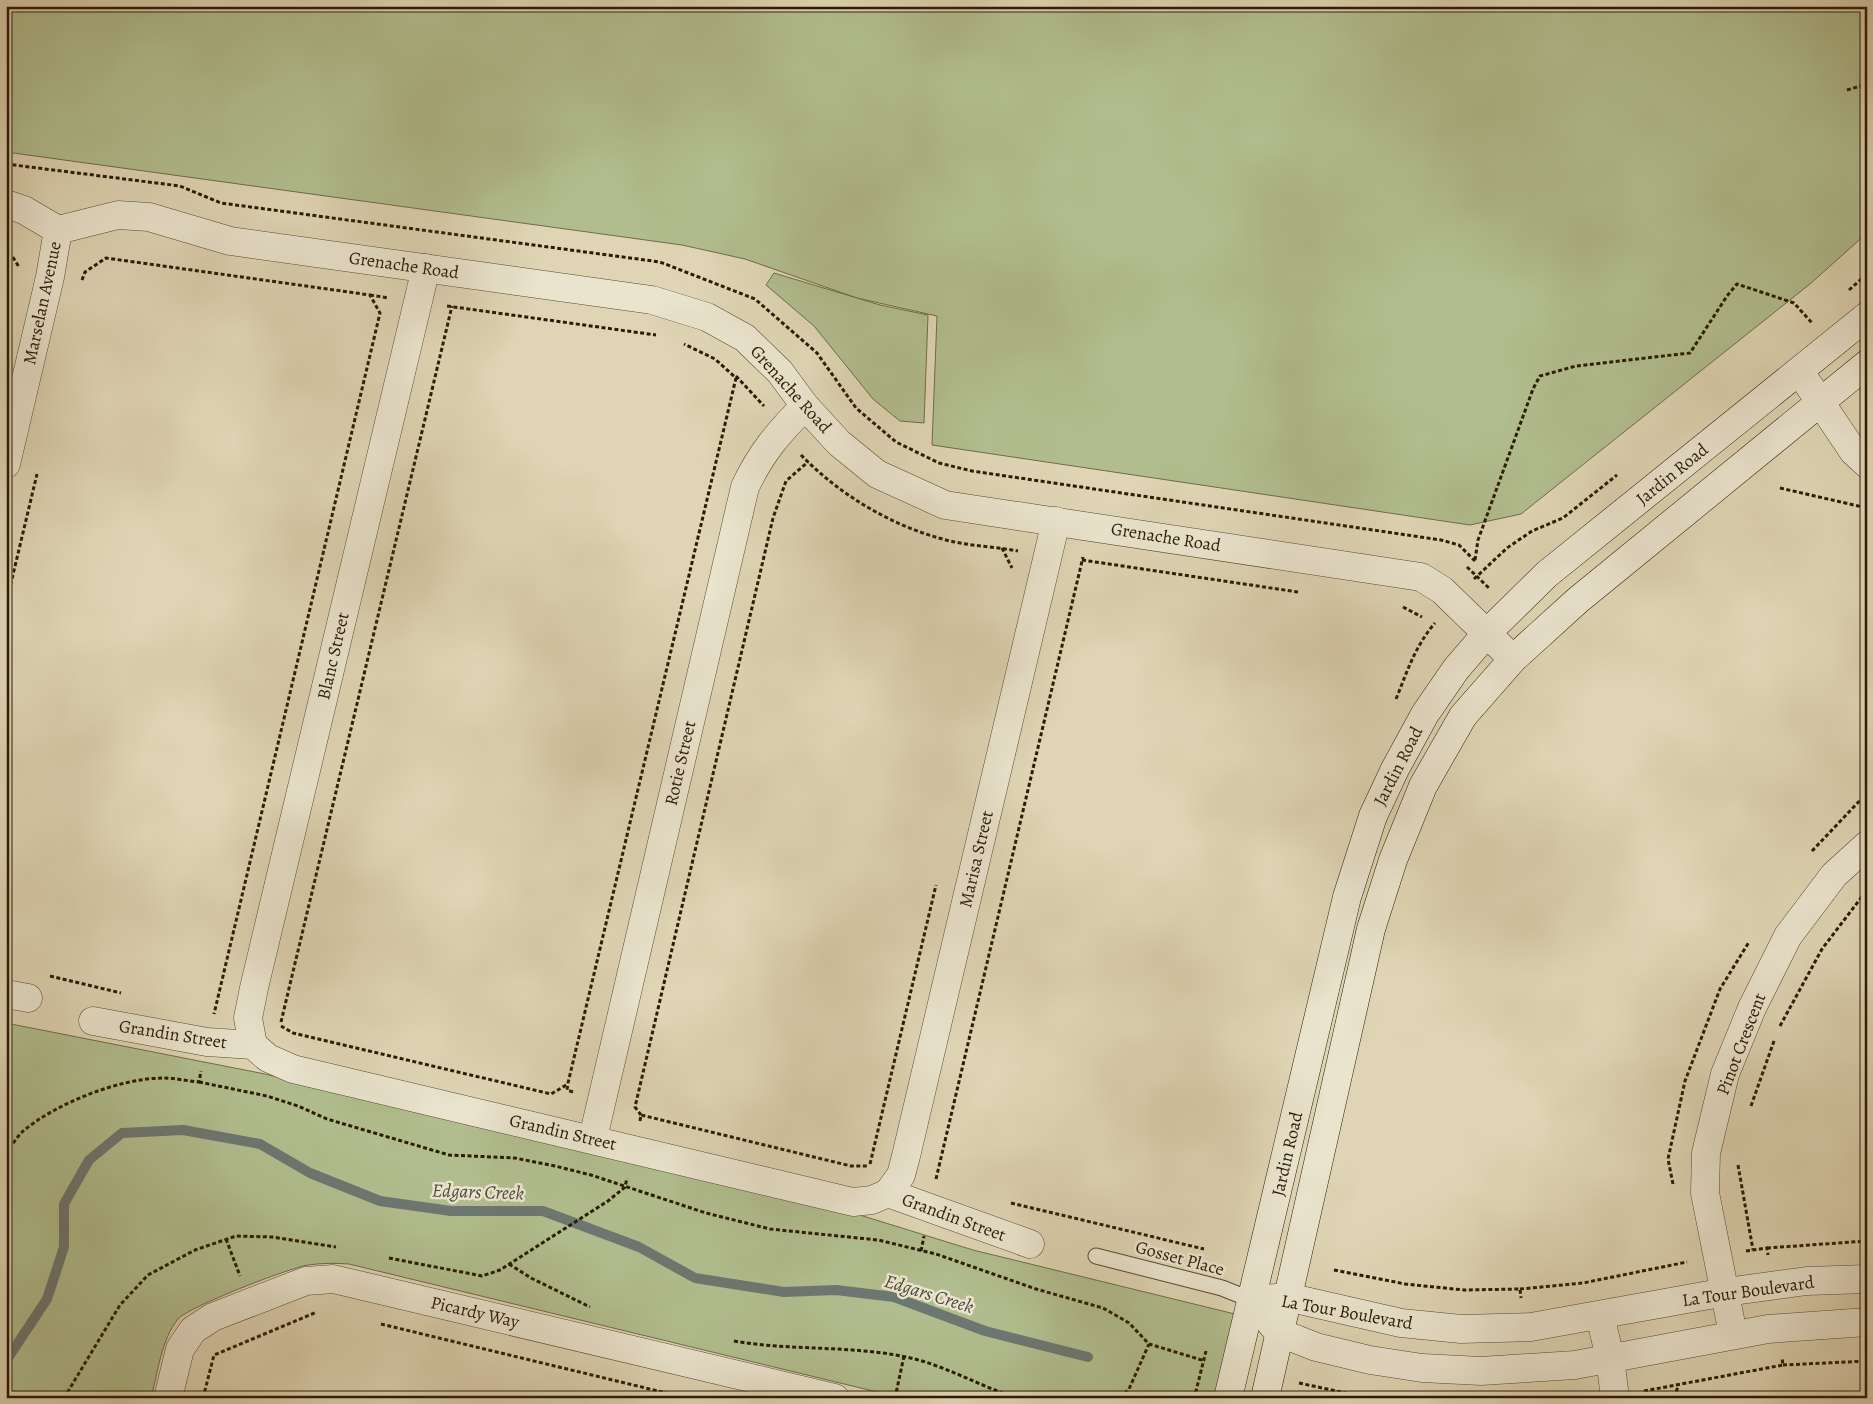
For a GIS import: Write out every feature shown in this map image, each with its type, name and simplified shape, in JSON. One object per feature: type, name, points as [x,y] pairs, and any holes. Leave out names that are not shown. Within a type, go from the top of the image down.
[{"type":"street","points":[[6,204],[24,210],[58,230]]},
{"type":"street","name":"Grenache Road","points":[[58,230],[118,215],[149,217],[230,241],[652,300],[707,317],[745,338],[780,372],[805,406],[839,443],[877,474],[945,505],[1421,577],[1442,590],[1513,659]]},
{"type":"street","name":"Marselan Avenue","points":[[6,464],[50,277],[58,230]]},
{"type":"street","name":"Blanc Street","points":[[253,1045],[248,1018],[254,988],[426,268]]},
{"type":"street","name":"Jardin Road","points":[[1228,1398],[1347,897],[1373,816],[1395,768],[1425,714],[1456,669],[1487,633],[1548,574],[1867,316]]},
{"type":"street","name":"Jardin Road","points":[[1265,1398],[1278,1332],[1371,929],[1393,860],[1422,786],[1463,716],[1513,659],[1578,600],[1867,364]]},
{"type":"street","points":[[1800,372],[1853,451],[1867,464]]},
{"type":"street","name":"Rotie Street","points":[[593,1138],[745,487],[759,458],[805,406]]},
{"type":"street","name":"Marisa Street","points":[[888,1193],[901,1175],[906,1156],[1056,521]]},
{"type":"street","name":"Pinot Crescent","points":[[1733,1334],[1705,1193],[1706,1153],[1725,1074],[1752,1008],[1788,936],[1834,875],[1867,845]]},
{"type":"street","name":"Grandin Street","points":[[93,1021],[207,1042],[253,1045],[268,1058],[293,1068],[593,1138],[853,1202],[872,1200],[888,1193],[1030,1244]]},
{"type":"street","name":"Picardy Way","points":[[168,1398],[180,1349],[193,1330],[213,1317],[306,1281],[333,1279],[835,1398]]},
{"type":"street","name":"La Tour Boulevard","points":[[1252,1300],[1287,1297],[1401,1323],[1461,1329],[1531,1327],[1726,1292],[1807,1281],[1867,1279]]},
{"type":"street","name":"La Tour Boulevard","points":[[1252,1300],[1278,1332],[1316,1347],[1370,1360],[1422,1368],[1481,1371],[1524,1370],[1575,1365],[1733,1334],[1768,1329],[1867,1322]]},
{"type":"street","points":[[1600,1316],[1610,1358],[1615,1398]]},
{"type":"lane","name":"Gosset Place","points":[[1096,1256],[1213,1286],[1252,1300]]},
{"type":"path","points":[[1847,90],[1867,84]]},
{"type":"path","points":[[6,246],[19,264],[18,270],[82,283],[85,272],[106,258],[666,338]]},
{"type":"path","points":[[199,1082],[380,314],[370,295],[376,261]]},
{"type":"path","points":[[1475,561],[1478,540],[1533,389],[1540,376],[1576,366],[1690,353],[1727,296],[1737,284],[1794,302],[1812,323]]},
{"type":"path","points":[[281,1026],[452,306]]},
{"type":"path","points":[[675,341],[715,359],[736,378]]},
{"type":"path","points":[[808,462],[786,481],[773,518],[635,1107],[641,1115],[851,1166],[869,1166]]},
{"type":"path","points":[[1780,488],[1867,508]]},
{"type":"path","points":[[935,1184],[1091,526]]},
{"type":"path","points":[[1778,1029],[1822,949],[1867,890]]},
{"type":"path","points":[[1860,899],[1867,901]]},
{"type":"path","points":[[1748,1112],[1775,1038]]},
{"type":"path","points":[[6,1154],[21,1133],[50,1113],[93,1093],[125,1083],[164,1078],[199,1082],[266,1096],[298,1106],[327,1119],[449,1155],[515,1158],[591,1175],[706,1213],[770,1229],[878,1240],[936,1254],[1036,1289],[1103,1308],[1129,1323],[1149,1344],[1203,1360],[1192,1398]]},
{"type":"path","points":[[634,1148],[641,1115]]},
{"type":"path","points":[[1737,1159],[1753,1250]]},
{"type":"path","points":[[533,1248],[608,1201],[625,1187]]},
{"type":"path","points":[[1767,1248],[1867,1241]]},
{"type":"path","points":[[1520,1289],[1584,1283],[1687,1262]]},
{"type":"path","points":[[510,1264],[530,1278],[594,1308]]},
{"type":"path","points":[[203,1398],[214,1356],[322,1310]]},
{"type":"path","points":[[379,1324],[686,1398]]},
{"type":"path","points":[[729,1340],[755,1344],[863,1350],[904,1356],[938,1364],[1017,1398]]},
{"type":"path","points":[[1120,1398],[1129,1389],[1149,1344]]},
{"type":"path","points":[[896,1398],[904,1356]]},
{"type":"path","points":[[1783,1365],[1867,1361]]},
{"type":"path","points":[[1675,1398],[1678,1384]]},
{"type":"green space","points":[[6,6],[1867,6],[1867,233],[1810,284],[1521,514],[1470,525],[932,445],[937,316],[857,298],[745,259],[682,245],[6,152]]},
{"type":"green space","points":[[774,273],[880,305],[928,315],[924,423],[900,421],[873,399],[814,326],[766,285]]},
{"type":"green space","points":[[6,1023],[265,1074],[863,1216],[973,1250],[1239,1315],[1219,1398],[902,1398],[349,1264],[334,1263],[308,1265],[281,1273],[219,1297],[186,1313],[172,1327],[164,1346],[151,1398],[6,1398]]},
{"type":"waterway","name":"Edgars Creek","points":[[6,1361],[47,1299],[64,1247],[64,1204],[89,1160],[122,1133],[183,1130],[260,1144],[310,1173],[380,1201],[451,1211],[543,1211],[639,1247],[695,1278],[784,1292],[836,1290],[894,1297],[985,1331],[1088,1357]]}]
